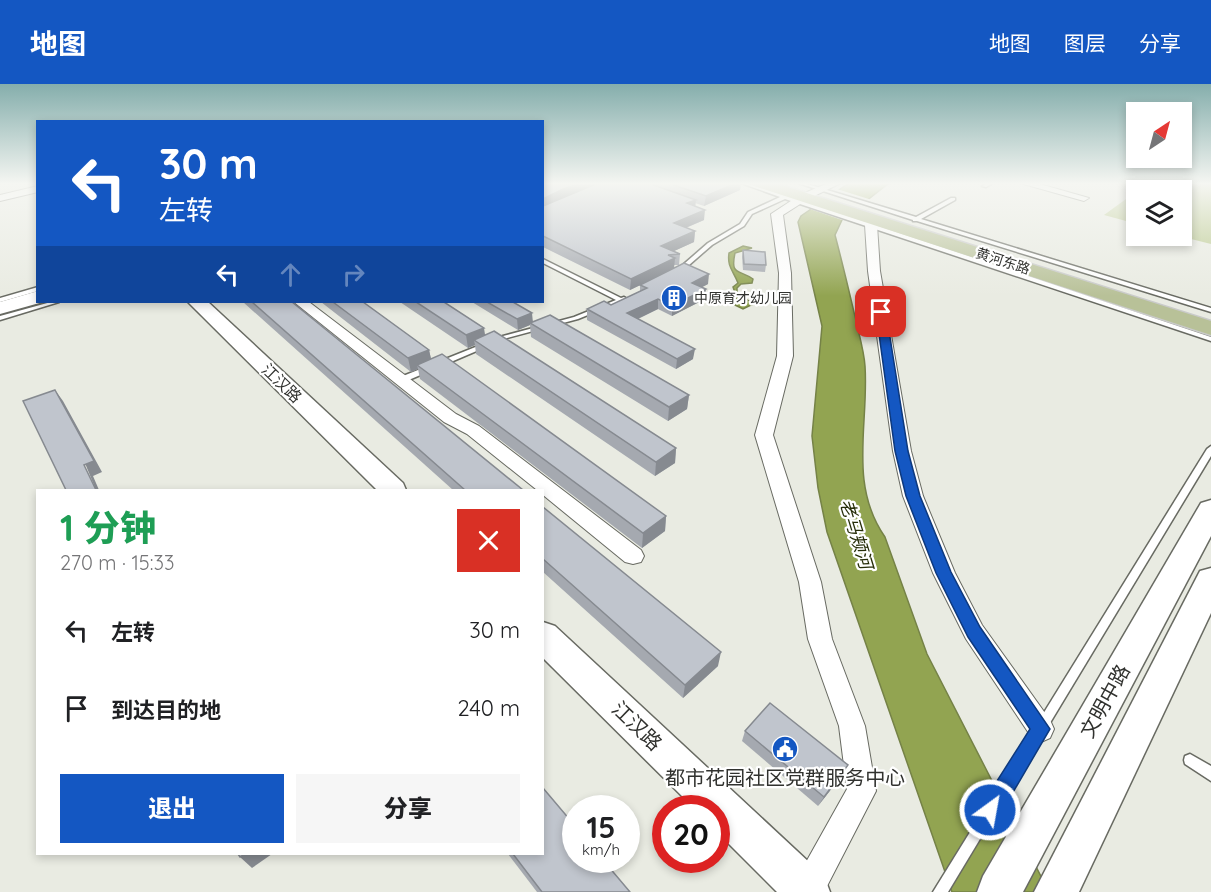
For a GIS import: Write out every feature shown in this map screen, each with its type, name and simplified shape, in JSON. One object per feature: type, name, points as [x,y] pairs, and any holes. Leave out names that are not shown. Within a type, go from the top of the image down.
[{"type":"main road","name":"黄河东路","points":[[881,221],[1211,328]]},
{"type":"main road","name":"黄河东路","points":[[911,221],[1211,318]]},
{"type":"street","points":[[778,221],[785,273],[785,356],[764,435],[810,582],[820,639],[852,726],[862,791],[808,891]]},
{"type":"street","points":[[870,221],[874,271],[902,451],[913,496],[944,573],[974,632],[1041,729]]},
{"type":"street","points":[[0,308],[36,298]]},
{"type":"street","name":"江汉路","points":[[198,303],[392,489]]},
{"type":"street","points":[[302,303],[450,418],[473,430],[633,556]]},
{"type":"street","name":"文明中路","points":[[999,892],[1211,510]]},
{"type":"street","points":[[1056,892],[1211,580]]},
{"type":"street","name":"江汉路","points":[[544,637],[808,891]]},
{"type":"lane","points":[[674,275],[710,244],[742,225],[745,221]]},
{"type":"lane","points":[[880,221],[1211,339]]},
{"type":"lane","points":[[914,221],[1211,310]]},
{"type":"lane","points":[[544,262],[621,300]]},
{"type":"lane","points":[[0,300],[36,290]]},
{"type":"lane","points":[[401,380],[505,337],[576,318],[632,295]]},
{"type":"lane","points":[[0,318],[52,303]]},
{"type":"lane","points":[[940,892],[1211,449]]},
{"type":"lane","points":[[1190,760],[1211,774]]},
{"type":"shaded area","points":[[1192,221],[1211,221],[1211,244],[1192,239]]},
{"type":"water","name":"老马颊河","points":[[842,221],[835,235],[864,361],[863,475],[867,496],[874,517],[885,537],[927,654],[1049,892],[952,892],[827,532],[818,488],[812,436],[822,326],[798,222]]},
{"type":"water","points":[[743,246],[752,248],[735,253],[735,269],[753,279],[752,283],[741,284],[737,292],[753,304],[743,309],[735,305],[737,298],[733,287],[738,283],[730,265],[729,253]]},
{"type":"building","points":[[544,221],[679,221],[674,223],[695,231],[661,246],[680,254],[668,255],[675,258],[631,279],[544,236]]},
{"type":"building","points":[[743,250],[765,252],[766,265],[744,264]]},
{"type":"building","points":[[684,263],[709,274],[692,283],[706,289],[672,306],[658,299],[627,313],[695,349],[677,359],[587,309],[604,301],[611,305],[647,288],[640,285]]},
{"type":"building","points":[[253,303],[293,303],[522,489],[464,489]]},
{"type":"building","points":[[334,303],[364,303],[429,350],[408,358]]},
{"type":"building","points":[[418,303],[446,303],[484,328],[466,335]]},
{"type":"building","points":[[489,303],[515,303],[532,313],[517,319]]},
{"type":"building","points":[[550,315],[689,395],[669,407],[530,323]]},
{"type":"building","points":[[494,331],[676,448],[656,462],[474,340]]},
{"type":"building","points":[[442,354],[666,516],[643,533],[417,365]]},
{"type":"building","points":[[55,390],[94,461],[84,465],[96,489],[66,489],[23,401]]},
{"type":"building","points":[[544,508],[721,652],[685,685],[544,560]]},
{"type":"building","points":[[770,703],[848,765],[824,797],[745,731]]},
{"type":"building","points":[[544,789],[562,810],[562,873],[614,873],[630,892],[542,892],[514,855],[544,855]]},
{"type":"place","name":"中原育才幼儿园","points":[[674,298]]},
{"type":"place","name":"都市花园社区党群服务中心","points":[[785,749]]},
{"type":"route","points":[[881,312],[902,451],[913,496],[944,573],[974,632],[1041,729],[990,810]]}]
